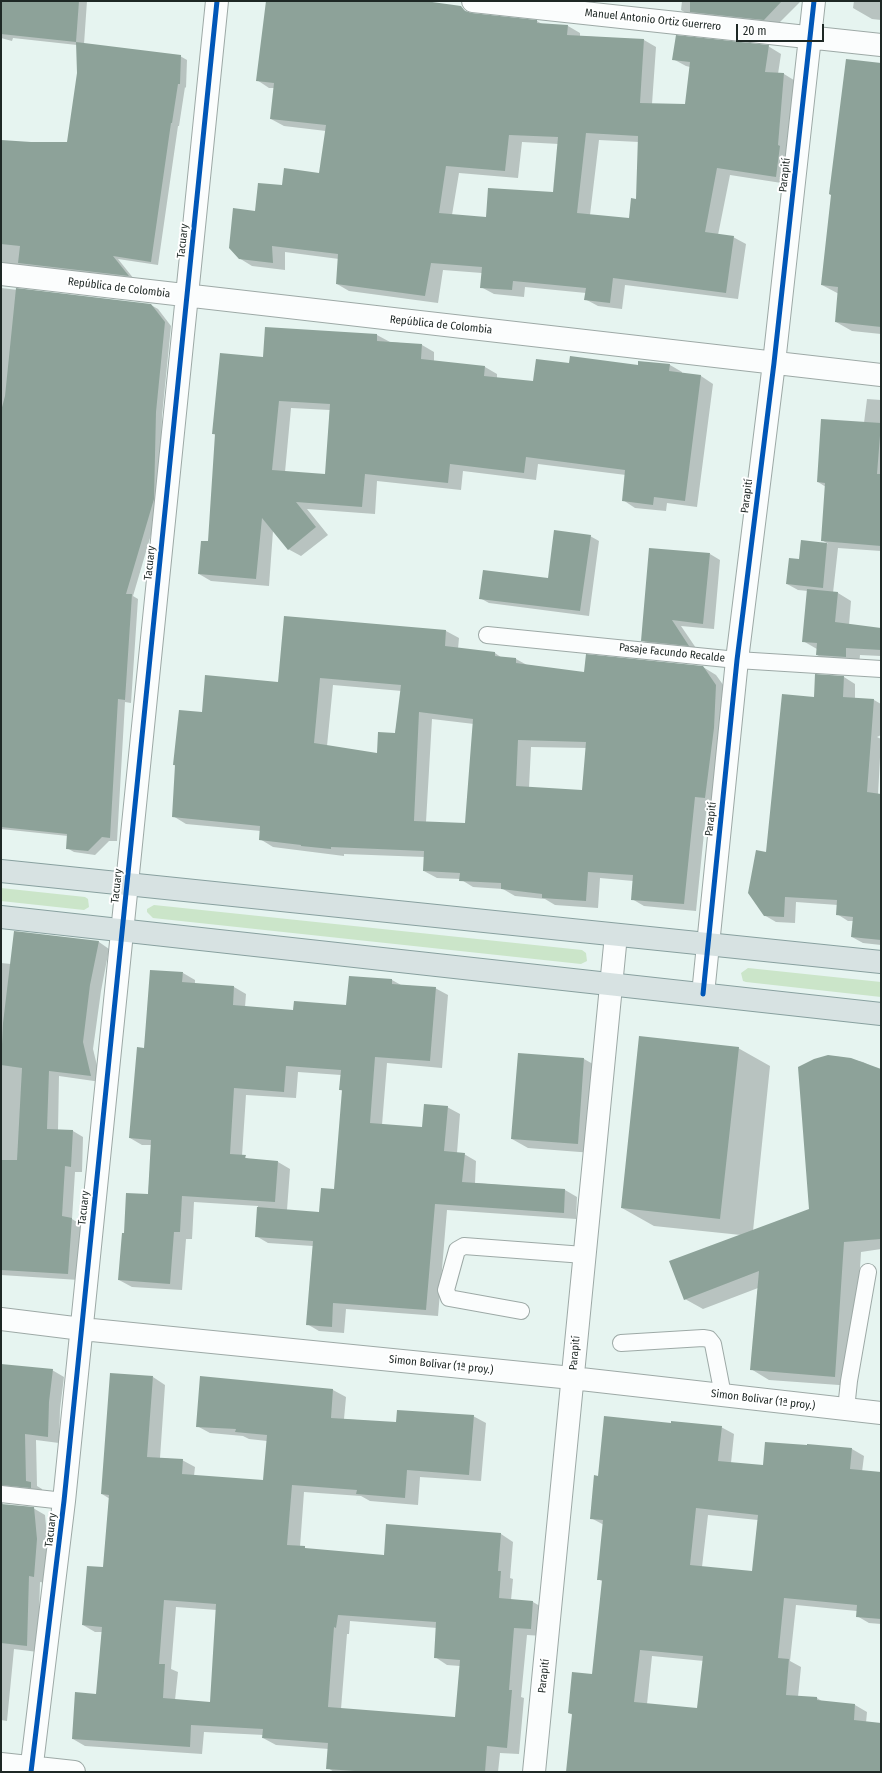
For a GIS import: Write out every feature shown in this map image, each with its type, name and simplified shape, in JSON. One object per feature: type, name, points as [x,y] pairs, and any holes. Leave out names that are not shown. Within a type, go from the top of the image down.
[{"type":"main road","points":[[1,871],[881,962]]},
{"type":"main road","points":[[1,917],[881,1014]]},
{"type":"street","name":"Tacuary","points":[[32,1770],[64,1501],[82,1329],[217,1]]},
{"type":"street","name":"Manuel Antonio Ortiz Guerrero","points":[[473,1],[881,45]]},
{"type":"street","name":"Parapití","points":[[703,994],[737,660],[774,362],[814,1]]},
{"type":"street","name":"República de Colombia","points":[[1,274],[881,375]]},
{"type":"street","name":"Parapití","points":[[534,1772],[616,934]]},
{"type":"street","name":"Simon Bolivar (1ª proy.)","points":[[1,1319],[82,1329],[572,1378],[881,1413]]},
{"type":"street","points":[[1,1764],[32,1770],[74,1772]]},
{"type":"lane","name":"Pasaje Facundo Recalde","points":[[487,635],[737,660],[881,669]]},
{"type":"lane","points":[[521,1311],[449,1298],[446,1290],[457,1250],[464,1246],[584,1255]]},
{"type":"lane","points":[[846,1409],[849,1381],[868,1272]]},
{"type":"lane","points":[[621,1343],[702,1338],[709,1339],[713,1344],[722,1395]]},
{"type":"lane","points":[[1,1494],[64,1501]]},
{"type":"green space","points":[[1,888],[85,897],[88,899],[89,907],[84,910],[1,901]]},
{"type":"green space","points":[[154,905],[582,950],[586,953],[587,961],[581,964],[153,918],[147,912],[147,909]]},
{"type":"green space","points":[[748,968],[881,982],[881,997],[746,982],[743,981],[741,973]]},
{"type":"building","points":[[1,1],[79,1],[76,42],[1,34]]},
{"type":"building","points":[[266,1],[425,1],[461,6],[465,11],[472,13],[537,20],[537,23],[568,25],[567,35],[644,39],[640,103],[685,104],[690,62],[672,60],[676,35],[769,45],[765,72],[784,73],[778,145],[780,146],[776,177],[717,168],[705,232],[734,236],[726,293],[613,278],[610,303],[584,300],[586,288],[513,281],[512,290],[480,288],[482,267],[431,263],[425,296],[336,284],[338,254],[272,246],[273,263],[239,259],[229,248],[233,208],[255,211],[258,183],[282,185],[284,168],[319,173],[326,125],[270,119],[274,83],[256,81]],"holes":[[[586,133],[638,136],[636,199],[631,198],[629,218],[577,213]],[[509,135],[558,137],[553,192],[488,188],[486,217],[439,213],[446,166],[505,171]]]},
{"type":"building","points":[[690,1],[782,1],[764,20],[690,12]]},
{"type":"building","points":[[76,42],[181,55],[180,84],[178,84],[171,123],[151,262],[113,256],[129,276],[18,263],[20,246],[1,244],[1,140],[67,142],[77,73]]},
{"type":"building","points":[[846,59],[881,63],[881,327],[835,322],[838,287],[821,285],[831,195],[829,194]]},
{"type":"building","points":[[16,288],[151,304],[165,322],[156,412],[154,499],[126,594],[132,594],[125,700],[118,699],[110,838],[102,837],[88,851],[66,849],[67,834],[1,827],[1,411],[5,396]]},
{"type":"building","points":[[265,327],[377,334],[377,341],[422,344],[421,359],[485,366],[484,376],[533,381],[536,359],[569,363],[570,356],[638,365],[638,361],[670,364],[669,371],[701,375],[685,501],[654,497],[653,505],[622,501],[625,470],[526,457],[524,473],[450,464],[448,483],[365,474],[362,507],[296,502],[316,527],[288,550],[262,518],[256,579],[198,574],[201,541],[208,541],[215,434],[212,434],[220,353],[263,357]],"holes":[[[279,401],[330,404],[325,474],[272,470]]]},
{"type":"building","points":[[821,419],[881,423],[877,474],[881,474],[881,546],[821,541],[825,483],[817,482]]},
{"type":"building","points":[[554,530],[591,535],[580,611],[479,599],[483,570],[548,578]]},
{"type":"building","points":[[801,540],[827,543],[823,588],[786,584],[789,558],[799,559]]},
{"type":"building","points":[[649,548],[710,553],[703,624],[672,620],[689,646],[641,641]]},
{"type":"building","points":[[807,589],[838,592],[835,622],[881,628],[881,650],[846,648],[846,657],[816,655],[817,643],[802,642]]},
{"type":"building","points":[[284,616],[446,630],[445,646],[495,652],[495,656],[516,658],[516,663],[584,672],[586,654],[703,666],[716,685],[714,728],[705,798],[695,797],[684,904],[631,900],[633,875],[588,872],[586,901],[542,898],[542,894],[501,889],[501,883],[459,881],[460,873],[423,871],[424,851],[331,847],[331,849],[301,846],[259,840],[260,826],[172,817],[175,765],[173,765],[179,710],[202,712],[205,675],[278,682]],"holes":[[[320,678],[401,685],[395,733],[378,732],[377,753],[314,743]],[[419,712],[473,719],[465,823],[414,821]],[[518,740],[586,742],[582,790],[516,786]]]},
{"type":"building","points":[[815,674],[844,676],[843,697],[874,699],[867,792],[881,794],[881,940],[851,937],[853,917],[836,915],[837,900],[785,897],[784,917],[764,916],[748,893],[756,850],[766,852],[782,694],[814,697]]},
{"type":"building","points":[[14,931],[99,941],[90,985],[83,1042],[91,1076],[49,1071],[47,1129],[73,1130],[71,1167],[65,1166],[62,1216],[72,1218],[68,1274],[1,1270],[1,1160],[17,1160],[22,1068],[1,1065],[3,1023]]},
{"type":"building","points":[[150,970],[183,972],[182,982],[234,986],[233,1005],[293,1010],[294,1001],[346,1005],[349,976],[392,979],[392,984],[436,987],[430,1061],[375,1057],[370,1123],[422,1127],[424,1104],[448,1106],[444,1151],[465,1153],[462,1182],[565,1189],[564,1213],[435,1204],[426,1310],[333,1303],[332,1327],[306,1325],[313,1241],[255,1237],[257,1207],[319,1212],[321,1188],[334,1189],[342,1090],[339,1090],[341,1070],[286,1066],[284,1092],[234,1088],[230,1154],[246,1155],[245,1158],[278,1161],[275,1202],[182,1196],[180,1232],[174,1232],[170,1284],[118,1280],[122,1233],[124,1233],[126,1193],[148,1194],[151,1140],[129,1138],[137,1047],[144,1048]]},
{"type":"building","points":[[639,1036],[739,1047],[720,1219],[621,1208]]},
{"type":"building","points":[[518,1053],[584,1058],[578,1144],[511,1139]]},
{"type":"building","points":[[828,1055],[851,1058],[881,1069],[881,1239],[844,1242],[835,1377],[750,1370],[759,1271],[684,1300],[669,1261],[809,1209],[798,1067],[814,1059]]},
{"type":"building","points":[[1,1364],[53,1369],[49,1402],[48,1437],[25,1434],[26,1481],[31,1482],[31,1488],[1,1485]]},
{"type":"building","points":[[110,1373],[153,1376],[147,1457],[183,1459],[182,1474],[263,1480],[267,1435],[235,1432],[236,1429],[196,1427],[200,1376],[333,1389],[331,1418],[396,1422],[397,1410],[474,1415],[469,1475],[407,1470],[405,1498],[356,1494],[357,1490],[292,1485],[287,1545],[384,1555],[386,1524],[501,1533],[498,1571],[501,1571],[499,1598],[533,1601],[531,1629],[514,1628],[509,1690],[512,1690],[507,1748],[487,1746],[485,1772],[369,1772],[326,1769],[328,1743],[262,1738],[263,1729],[191,1725],[190,1747],[72,1739],[75,1692],[96,1694],[102,1627],[82,1625],[87,1566],[103,1567],[109,1495],[101,1494]],"holes":[[[164,1600],[216,1604],[210,1702],[163,1698],[165,1664],[159,1664]],[[338,1615],[436,1622],[434,1658],[460,1660],[455,1717],[328,1707],[334,1627],[336,1628]]]},
{"type":"building","points":[[604,1416],[671,1423],[671,1421],[722,1426],[718,1461],[763,1465],[765,1442],[807,1444],[852,1448],[850,1469],[881,1472],[881,1619],[856,1617],[857,1605],[784,1598],[778,1658],[789,1659],[786,1695],[817,1697],[817,1700],[855,1704],[854,1720],[881,1723],[881,1772],[566,1772],[572,1714],[568,1713],[572,1672],[592,1674],[602,1580],[597,1580],[603,1520],[590,1519],[594,1475],[598,1476]],"holes":[[[696,1508],[758,1515],[752,1571],[690,1565]],[[640,1650],[703,1656],[697,1708],[634,1702]]]},
{"type":"building","points":[[1,1504],[34,1507],[37,1539],[34,1577],[29,1576],[27,1646],[1,1643]]},
{"type":"cycle path","points":[[31,1772],[64,1501],[217,1]]},
{"type":"cycle path","points":[[703,994],[737,660],[774,363],[814,1]]}]
